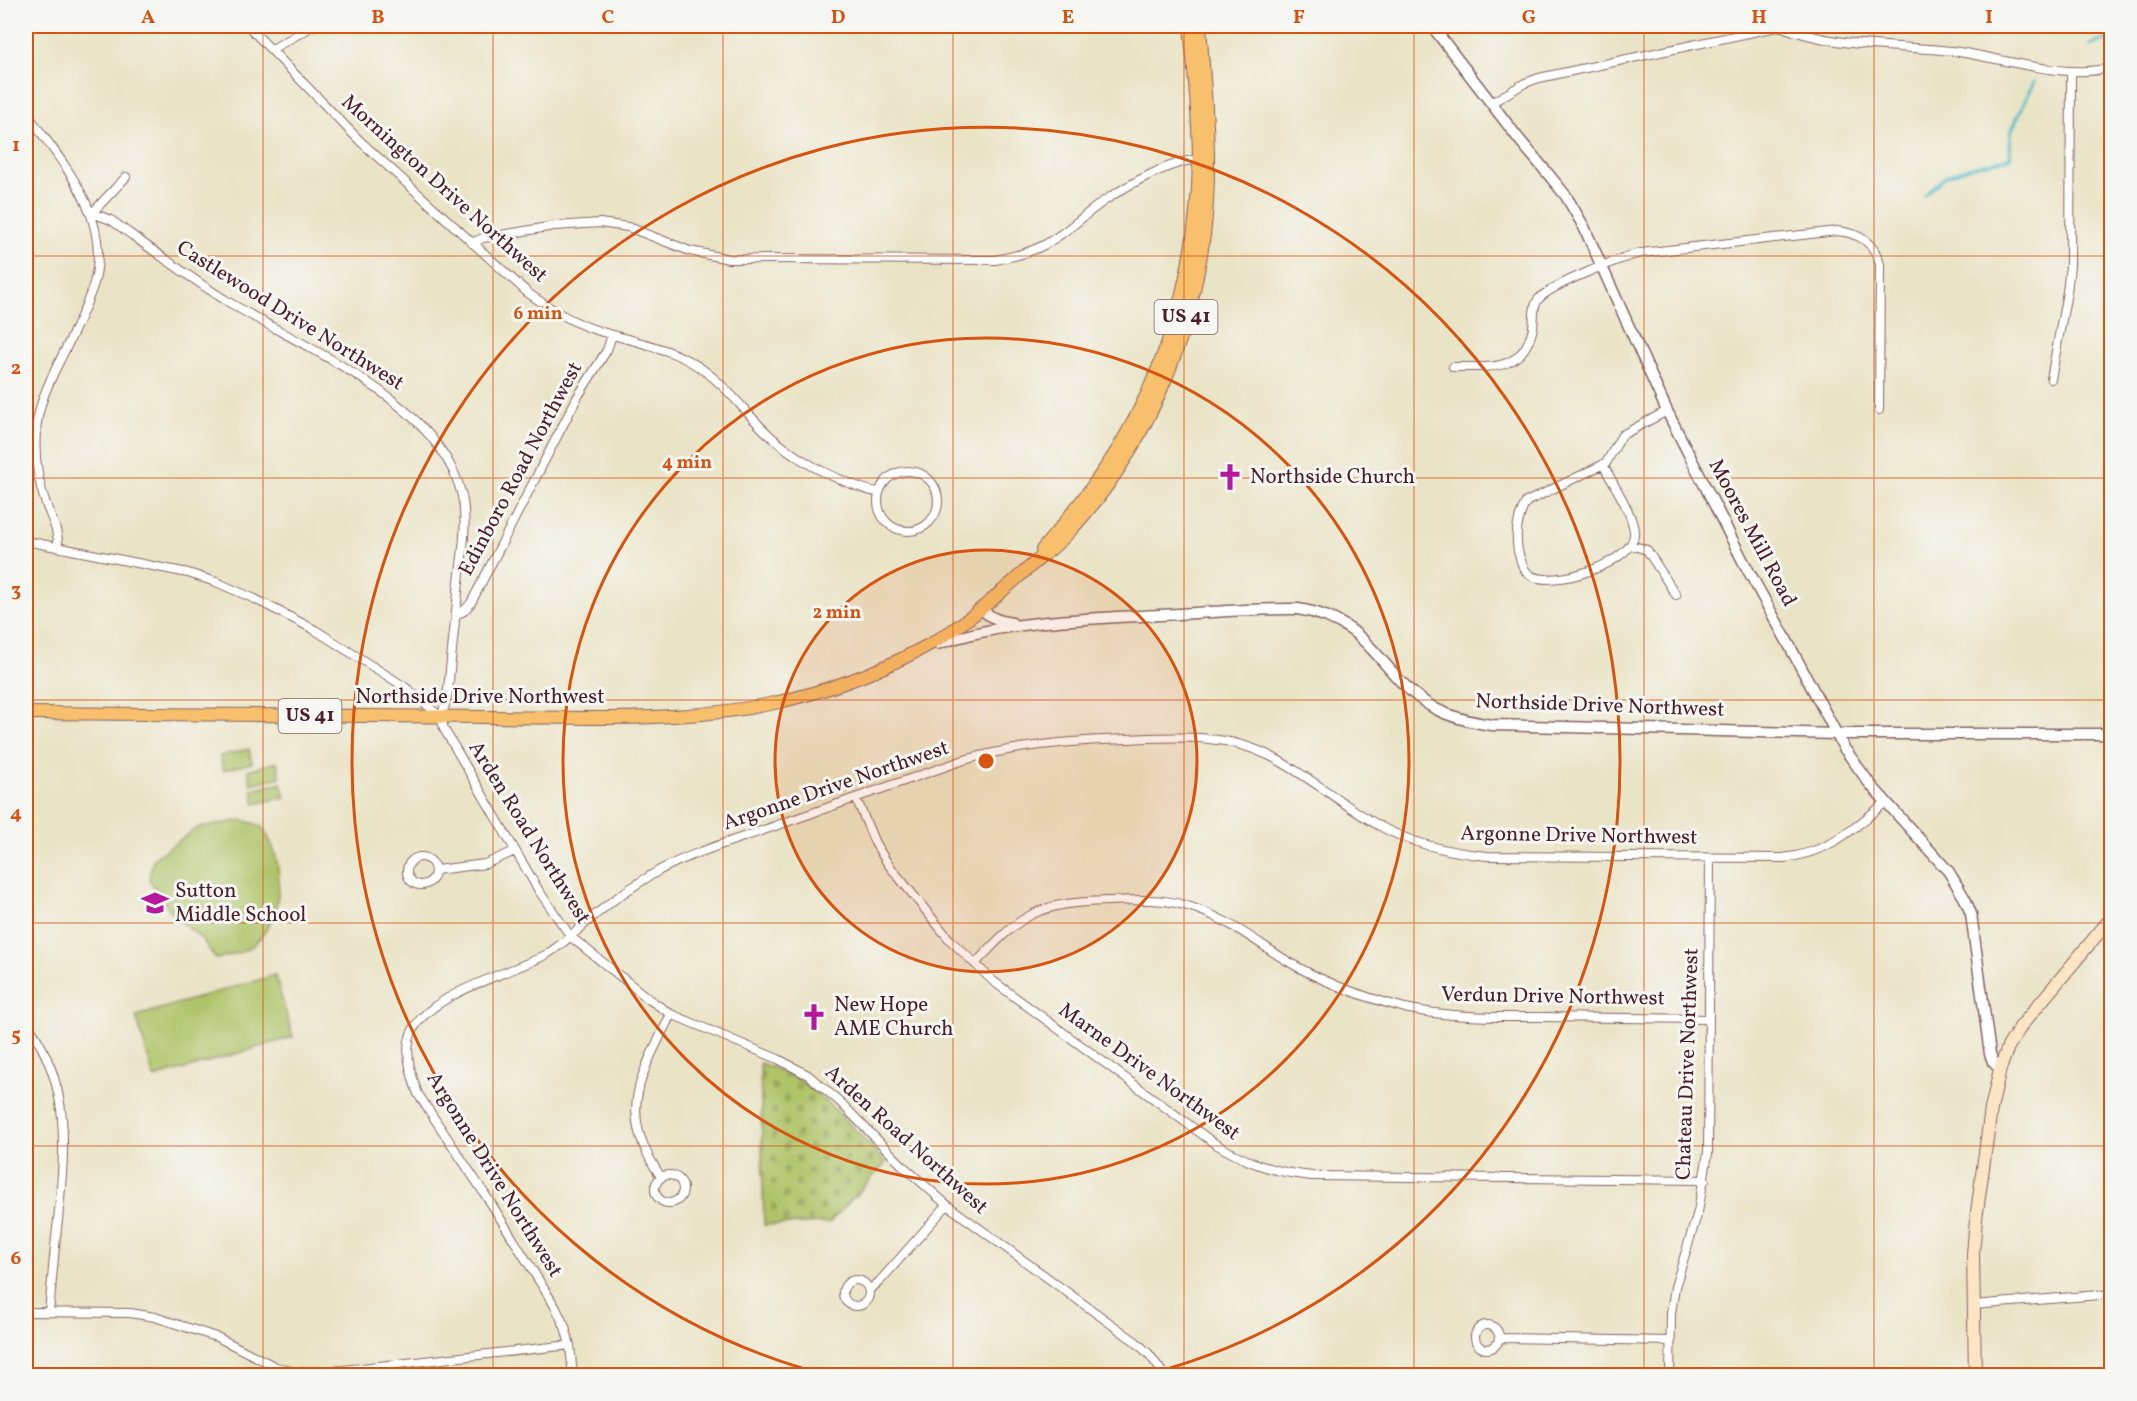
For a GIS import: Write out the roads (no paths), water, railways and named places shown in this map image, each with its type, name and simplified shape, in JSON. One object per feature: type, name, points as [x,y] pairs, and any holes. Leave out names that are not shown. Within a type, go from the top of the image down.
[{"type":"main road","name":"US 41","points":[[1190,26],[1204,159]]},
{"type":"main road","name":"US 41","points":[[978,610],[1052,550],[1073,528],[1112,477],[1133,444],[1167,375],[1189,309],[1204,233],[1200,26]]},
{"type":"main road","name":"Northside Drive Northwest","points":[[26,713],[657,718],[725,712],[772,703],[823,689],[881,668],[922,649],[978,610]]},
{"type":"main road","points":[[1975,1376],[1973,1254],[1977,1205],[2000,1069],[2008,1047],[2020,1026],[2112,917]]},
{"type":"street","name":"Mornington Drive Northwest","points":[[249,26],[360,141],[471,243],[546,306],[578,324],[666,350],[686,359],[718,381],[761,427],[797,455],[840,480],[879,492]]},
{"type":"street","points":[[272,49],[313,26]]},
{"type":"street","points":[[834,26],[848,29],[868,26]]},
{"type":"street","name":"Moores Mill Road","points":[[1432,26],[1566,196],[1584,227],[1667,411],[1743,561],[1836,734],[1855,765],[1949,872],[1965,899],[1974,927],[1990,1054],[1993,1062],[2000,1069]]},
{"type":"street","points":[[1491,103],[1539,78],[1781,26],[1833,40],[1954,52],[2071,71],[2112,66]]},
{"type":"street","points":[[2051,379],[2070,266],[2071,71]]},
{"type":"street","points":[[26,111],[79,187],[92,213],[98,236],[99,252],[94,283],[45,391],[36,430],[35,453],[38,473],[45,501],[58,534],[58,547]]},
{"type":"street","points":[[471,243],[483,238],[554,226],[600,223],[628,227],[690,251],[729,259],[995,260],[1017,256],[1044,245],[1106,200],[1155,173],[1180,162],[1204,159]]},
{"type":"street","points":[[92,213],[126,177]]},
{"type":"street","name":"Castlewood Drive Northwest","points":[[92,213],[111,220],[225,300],[266,325],[322,354],[372,386],[402,409],[436,442],[454,471],[464,506],[463,543],[447,699],[441,717]]},
{"type":"street","points":[[1453,366],[1495,367],[1515,359],[1528,343],[1532,332],[1535,306],[1543,295],[1624,257],[1837,231],[1849,232],[1860,236],[1873,247],[1880,264],[1879,410]]},
{"type":"street","name":"Edinboro Road Northwest","points":[[456,615],[471,603],[577,398],[607,350],[612,335]]},
{"type":"street","points":[[1603,464],[1630,518],[1634,533],[1631,545],[1619,557],[1598,569],[1547,580],[1531,576],[1525,570],[1520,557],[1516,529],[1526,502],[1603,464],[1612,456],[1622,435],[1667,411]]},
{"type":"street","points":[[905,471],[917,472],[928,479],[935,488],[938,500],[936,510],[930,522],[920,528],[909,531],[898,530],[889,525],[882,516],[878,505],[879,492],[884,482],[894,474],[905,471]]},
{"type":"street","name":"Arden Road Northwest","points":[[26,541],[188,573],[216,582],[315,630],[405,687],[441,717],[444,729],[539,891],[571,937],[671,1014],[778,1059],[808,1075],[839,1101],[903,1166],[946,1205],[1136,1342],[1149,1354],[1165,1376]]},
{"type":"street","points":[[1631,545],[1647,550],[1676,595]]},
{"type":"street","name":"Northside Drive Northwest","points":[[922,649],[968,635],[1018,625],[1298,609],[1325,615],[1348,627],[1365,640],[1421,699],[1444,713],[1468,722],[1492,725],[1836,734],[2112,734]]},
{"type":"street","points":[[978,610],[984,624],[997,629]]},
{"type":"street","name":"Northside Drive Northwest","points":[[978,610],[997,620],[1018,625]]},
{"type":"street","name":"Argonne Drive Northwest","points":[[573,1376],[570,1345],[556,1308],[492,1205],[418,1094],[412,1078],[408,1053],[412,1032],[429,1011],[475,984],[544,956],[571,937],[617,897],[663,868],[730,842],[964,760],[1008,750],[1073,741],[1200,737],[1236,743],[1269,755],[1380,826],[1409,840],[1439,849],[1487,856],[1783,858],[1812,853],[1842,838],[1886,802]]},
{"type":"street","name":"Marne Drive Northwest","points":[[856,798],[875,843],[888,864],[949,939],[993,981],[1214,1143],[1239,1158],[1266,1168],[1311,1176],[1705,1180]]},
{"type":"street","points":[[436,870],[485,864],[516,851]]},
{"type":"street","name":"Chateau Drive Northwest","points":[[1670,1376],[1671,1313],[1675,1287],[1698,1212],[1708,1153],[1710,858]]},
{"type":"street","name":"Verdun Drive Northwest","points":[[975,964],[1008,929],[1025,917],[1043,909],[1075,902],[1154,900],[1185,905],[1211,914],[1233,925],[1285,960],[1320,979],[1363,996],[1407,1008],[1471,1016],[1709,1019]]},
{"type":"street","points":[[661,1177],[651,1162],[639,1134],[635,1117],[635,1100],[642,1073],[671,1014]]},
{"type":"street","points":[[26,1022],[49,1060],[58,1088],[63,1116],[62,1179],[49,1312]]},
{"type":"street","points":[[869,1290],[879,1282],[946,1205]]},
{"type":"street","points":[[1973,1305],[2112,1294]]},
{"type":"street","points":[[26,1312],[130,1313],[155,1317],[219,1338],[276,1367],[296,1372],[343,1370],[570,1345]]},
{"type":"street","points":[[1499,1338],[1671,1341]]},
{"type":"waterway","points":[[2091,45],[2112,38]]},
{"type":"waterway","points":[[1925,195],[1946,176],[1971,167],[2010,158],[2011,132],[2034,81]]},
{"type":"place","name":"Northside Church","points":[[1230,477]]},
{"type":"place","name":"Sutton Middle School","points":[[155,903]]},
{"type":"place","name":"New Hope AME Church","points":[[814,1017]]}]
